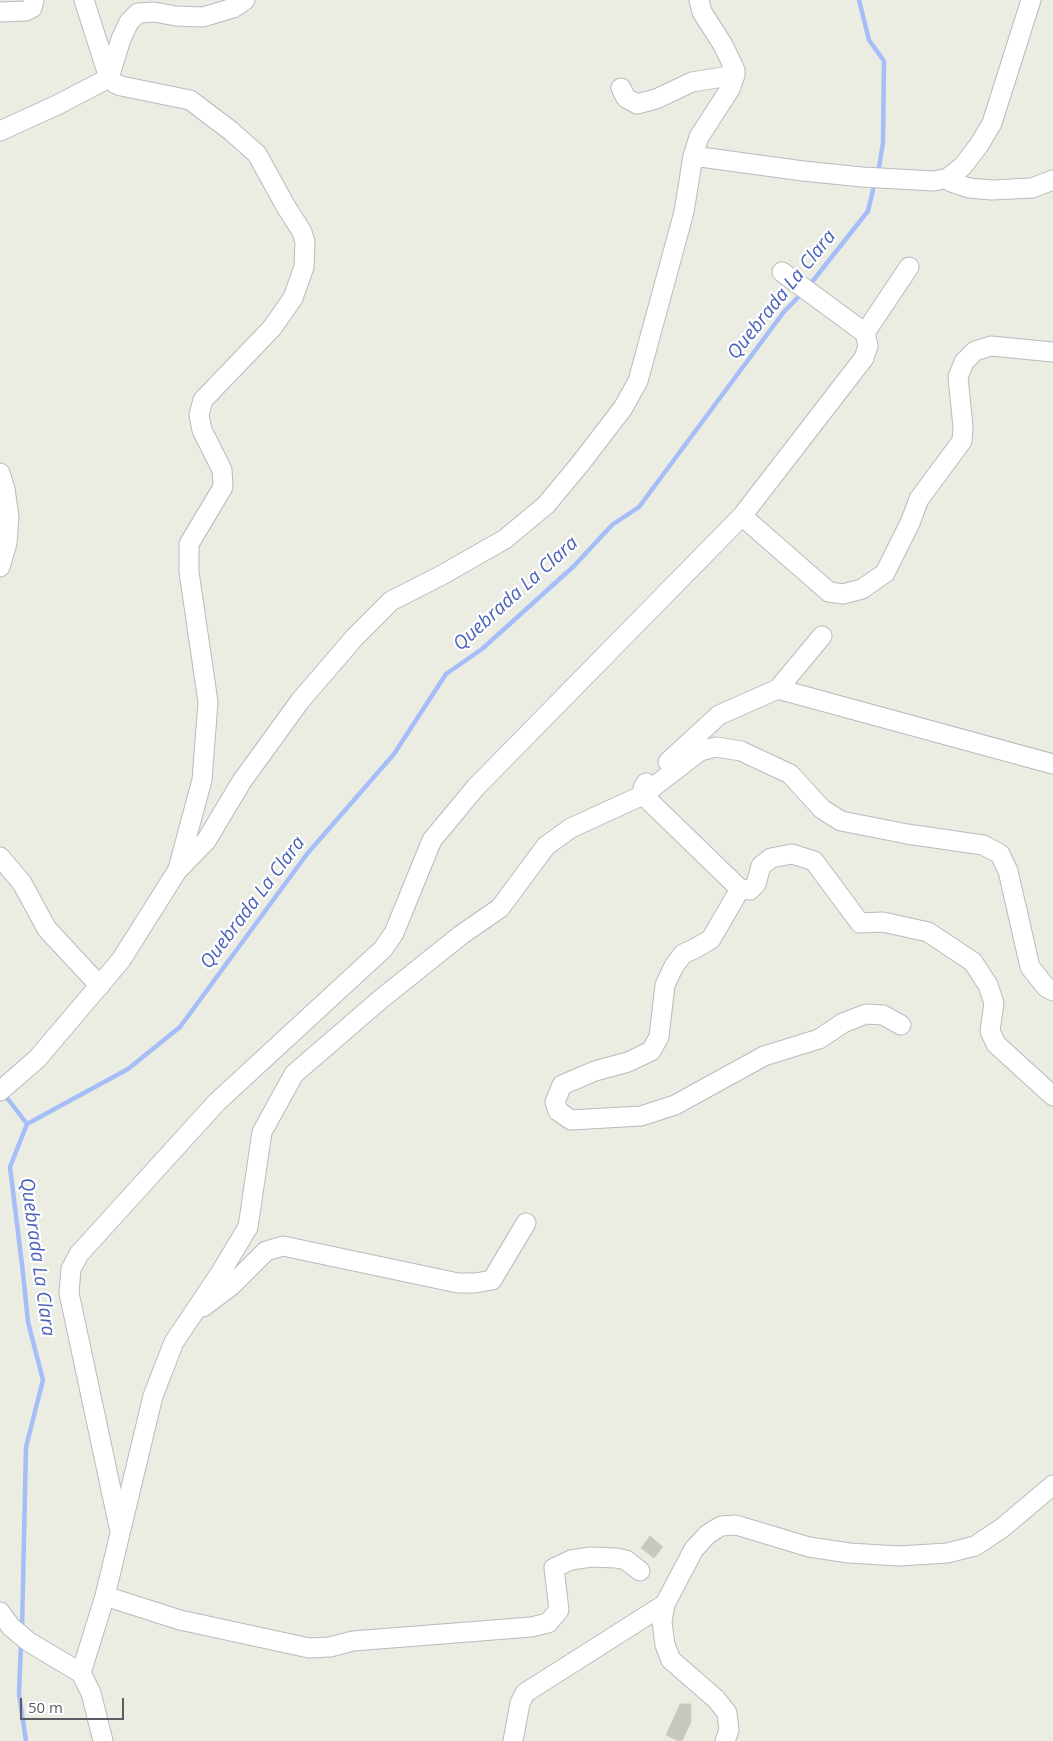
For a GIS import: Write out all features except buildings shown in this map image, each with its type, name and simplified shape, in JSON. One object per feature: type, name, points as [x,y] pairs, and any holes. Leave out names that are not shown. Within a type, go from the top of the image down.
[{"type":"street","points":[[0,12],[26,11],[32,8],[34,0]]},
{"type":"street","points":[[84,0],[109,78],[121,86],[190,100],[231,132],[256,154],[284,205],[302,232],[305,242],[304,267],[293,298],[272,328],[203,400],[199,415],[202,430],[222,470],[223,487],[188,544],[189,572],[208,702],[202,780],[177,871]]},
{"type":"street","points":[[0,131],[57,105],[109,78],[121,39],[129,22],[138,14],[154,12],[176,16],[202,17],[233,8],[245,0]]},
{"type":"street","points":[[0,1091],[37,1059],[121,960],[177,871],[206,841],[242,782],[300,701],[355,637],[391,602],[505,539],[546,505],[623,408],[638,381],[684,212],[693,156],[699,137],[730,90],[735,75],[735,70],[723,45],[702,12],[699,0]]},
{"type":"street","points":[[693,156],[803,172],[934,181],[948,178],[963,166],[979,146],[992,123],[1031,0]]},
{"type":"street","points":[[621,88],[626,98],[636,104],[656,99],[692,82],[735,75]]},
{"type":"street","points":[[948,178],[951,182],[969,188],[992,190],[1032,188],[1053,180]]},
{"type":"street","points":[[865,333],[908,267]]},
{"type":"street","points":[[121,1533],[70,1293],[71,1269],[79,1254],[216,1102],[383,949],[394,933],[432,840],[476,786],[742,516],[864,358],[868,346],[865,333],[782,272]]},
{"type":"street","points":[[742,516],[829,592],[843,594],[862,589],[885,572],[910,523],[919,499],[962,442],[963,427],[958,377],[964,362],[975,352],[991,346],[1053,352]]},
{"type":"street","points":[[0,473],[5,488],[4,514],[7,543],[0,567]]},
{"type":"street","points":[[822,636],[778,688],[719,715],[647,782],[643,788],[643,795],[740,889],[750,890],[756,884],[761,866],[771,858],[792,854],[814,861],[860,923],[883,922],[928,932],[973,962],[988,985],[994,1003],[990,1031],[996,1044],[1053,1096]]},
{"type":"street","points":[[778,688],[1053,764]]},
{"type":"street","points":[[81,1673],[105,1596],[153,1396],[174,1342],[221,1272],[248,1227],[262,1132],[294,1074],[381,999],[462,935],[500,908],[546,846],[571,828],[643,795],[700,751],[716,747],[741,751],[790,774],[822,809],[841,821],[907,834],[984,845],[1000,854],[1008,871],[1030,967],[1046,987],[1053,991]]},
{"type":"street","points":[[0,857],[22,882],[47,929],[100,986]]},
{"type":"street","points":[[740,889],[711,940],[683,954],[674,966],[665,985],[660,1038],[651,1051],[628,1062],[595,1071],[562,1085],[555,1102],[558,1111],[571,1120],[641,1116],[675,1105],[764,1056],[819,1039],[843,1023],[866,1014],[883,1016],[901,1025]]},
{"type":"street","points":[[192,1315],[231,1286],[266,1251],[283,1246],[446,1281],[475,1283],[492,1280],[526,1223]]},
{"type":"street","points":[[725,1741],[729,1730],[727,1713],[716,1699],[670,1660],[665,1645],[662,1622],[665,1604],[694,1549],[708,1534],[721,1526],[736,1525],[809,1547],[849,1553],[899,1556],[947,1553],[975,1546],[1002,1528],[1053,1485]]},
{"type":"street","points":[[105,1596],[180,1620],[309,1648],[330,1647],[352,1641],[531,1627],[548,1622],[559,1610],[554,1568],[571,1560],[591,1557],[626,1560],[640,1571]]},
{"type":"street","points":[[513,1741],[520,1703],[525,1694],[665,1604]]},
{"type":"street","points":[[0,1612],[11,1627],[29,1642],[81,1673],[91,1693],[102,1741]]},
{"type":"waterway","name":"Quebrada La Clara","points":[[859,0],[869,40],[884,61],[883,143],[879,167]]},
{"type":"waterway","name":"Quebrada La Clara","points":[[808,287],[868,211],[873,190]]},
{"type":"waterway","name":"Quebrada La Clara","points":[[22,1630],[26,1447],[43,1380],[28,1322],[10,1167],[27,1124],[128,1069],[180,1027],[307,854],[394,754],[446,674],[482,649],[574,566],[612,525],[639,507],[783,313],[803,292]]},
{"type":"waterway","points":[[4,1094],[27,1124]]},
{"type":"waterway","name":"Quebrada La Clara","points":[[21,1642],[19,1694],[26,1741]]}]
